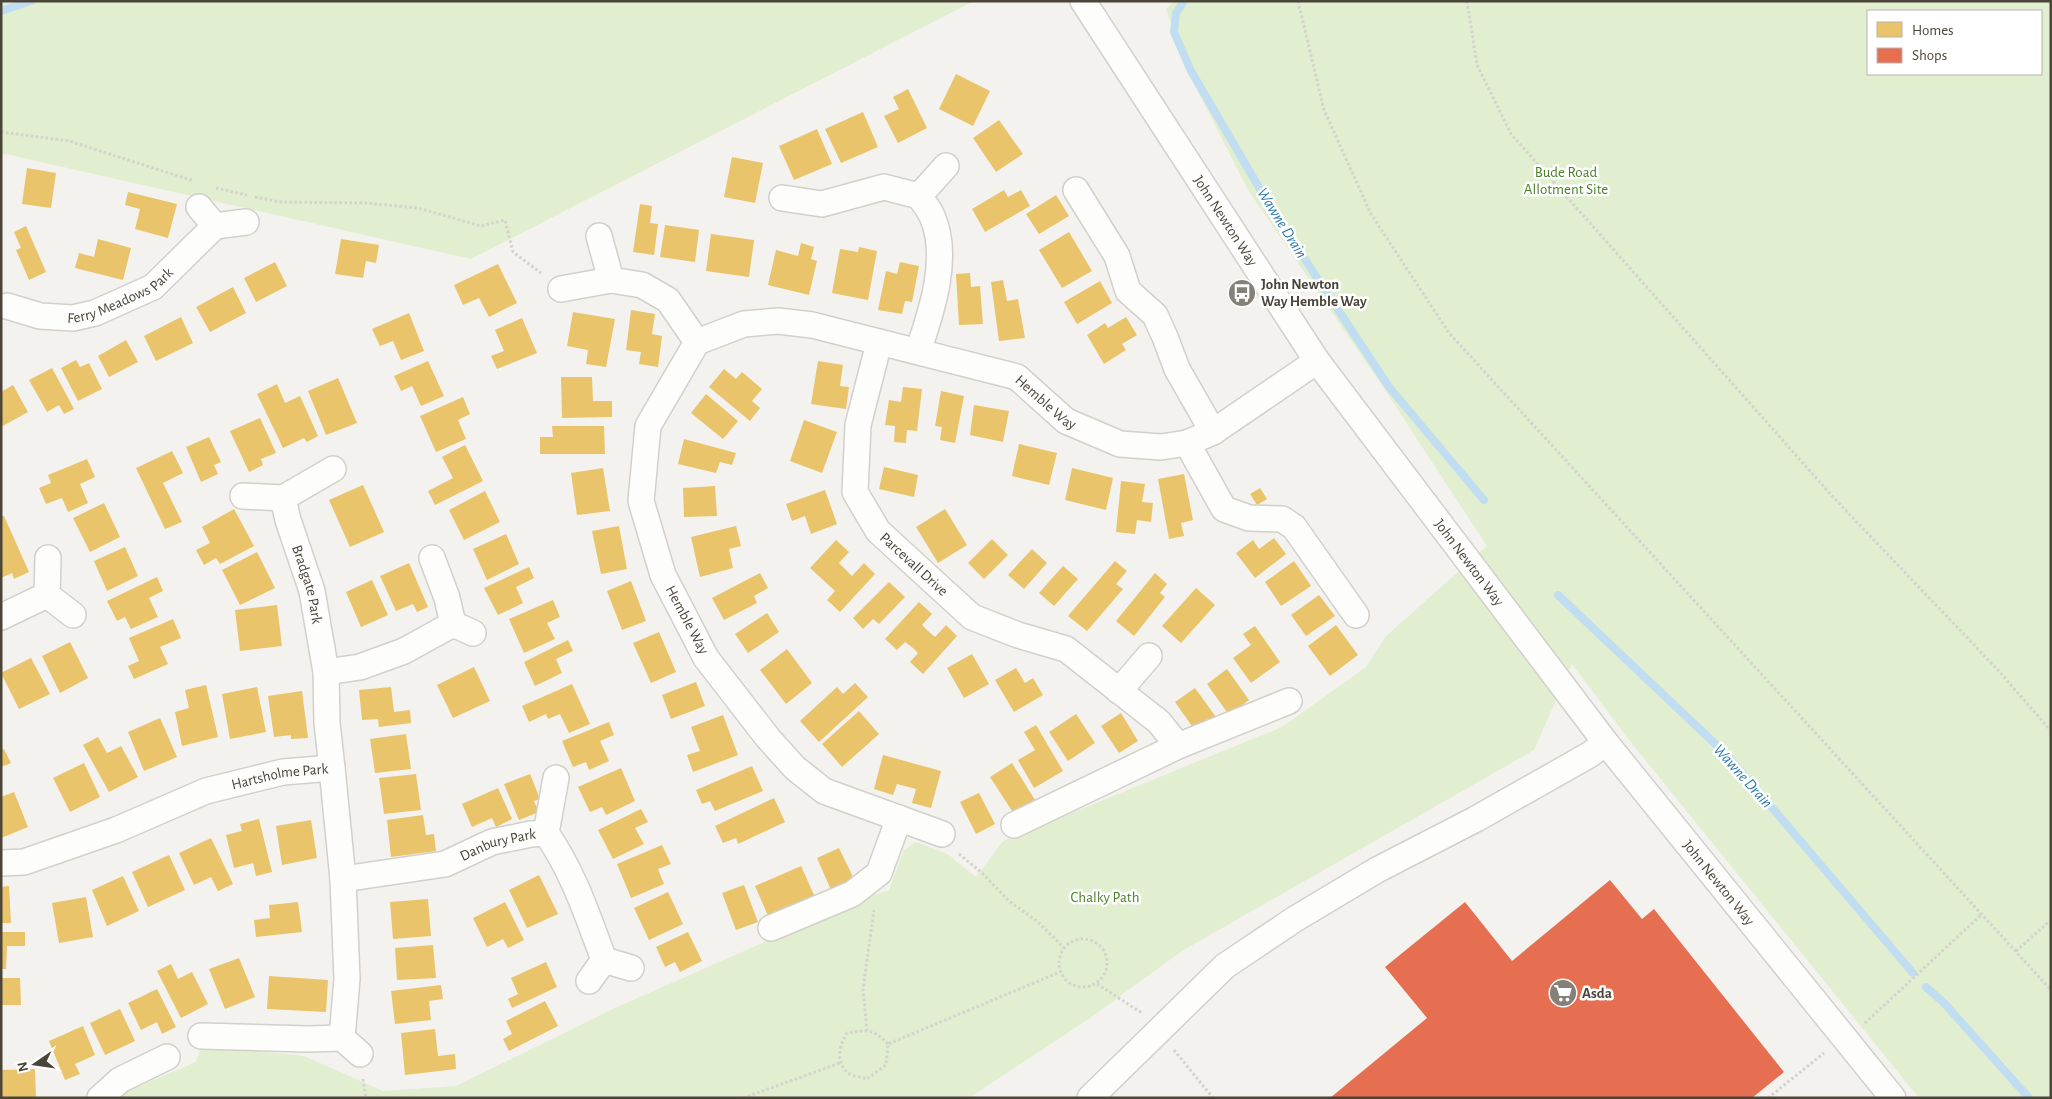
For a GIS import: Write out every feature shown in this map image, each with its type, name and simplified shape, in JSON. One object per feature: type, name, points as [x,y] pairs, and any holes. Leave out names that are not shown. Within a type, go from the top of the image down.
[{"type":"street","name":"John Newton Way","points":[[1082,1],[1317,361],[1606,743],[1893,1098]]},
{"type":"street","points":[[919,196],[946,166]]},
{"type":"street","points":[[782,198],[822,204],[884,187],[919,196],[932,216],[940,248],[932,314],[918,351]]},
{"type":"street","points":[[1076,190],[1117,256],[1128,291],[1155,315],[1176,369],[1213,432]]},
{"type":"street","points":[[201,192],[215,226],[246,222]]},
{"type":"street","name":"Ferry Meadows Park","points":[[3,308],[40,316],[73,318],[95,313],[153,287],[215,226]]},
{"type":"street","points":[[599,236],[611,280]]},
{"type":"street","points":[[561,289],[611,280],[642,285],[668,300],[697,342]]},
{"type":"street","name":"Hemble Way","points":[[942,834],[824,791],[795,768],[768,738],[706,658],[663,575],[641,501],[648,426],[697,342],[744,324],[778,321],[812,326],[1017,377],[1066,421],[1120,444],[1161,447],[1187,443],[1213,432],[1317,361]]},
{"type":"street","name":"Parcevall Drive","points":[[879,344],[858,426],[855,492],[878,530],[972,617],[1018,635],[1066,649],[1159,722],[1178,746]]},
{"type":"street","points":[[1187,443],[1224,509],[1249,518],[1282,519],[1294,527],[1356,615]]},
{"type":"street","points":[[243,496],[283,498],[333,469]]},
{"type":"street","name":"Bradgate Park","points":[[283,498],[288,520],[312,591],[326,672],[327,723],[332,768]]},
{"type":"street","points":[[47,595],[48,558]]},
{"type":"street","points":[[326,672],[360,667],[463,628],[448,598],[432,558]]},
{"type":"street","points":[[47,595],[74,615]]},
{"type":"street","points":[[1,617],[47,595]]},
{"type":"street","points":[[1119,691],[1149,656]]},
{"type":"street","points":[[1014,825],[1178,746],[1289,701]]},
{"type":"street","points":[[1090,1098],[1225,966],[1295,919],[1377,870],[1476,819],[1589,755],[1606,743]]},
{"type":"street","name":"Hartsholme Park","points":[[1,863],[24,862],[116,830],[206,791],[283,772],[332,768],[343,879],[346,979],[351,1046],[308,1039],[201,1036]]},
{"type":"street","points":[[546,833],[556,778]]},
{"type":"street","points":[[771,928],[852,894],[879,873],[899,818]]},
{"type":"street","name":"Danbury Park","points":[[343,879],[445,864],[492,842],[546,833],[559,852],[582,902],[604,960]]},
{"type":"street","points":[[589,981],[604,960],[631,968]]},
{"type":"street","points":[[100,1098],[120,1080],[167,1057]]},
{"type":"path","points":[[1298,1],[1324,110],[1371,214],[1449,333],[2051,990]]},
{"type":"path","points":[[1467,1],[1477,65],[1511,134],[1832,497],[1997,669],[2051,731]]},
{"type":"path","points":[[1,132],[69,141],[201,192],[279,202],[365,204],[418,208],[481,226],[505,220],[513,252],[561,289]]},
{"type":"path","points":[[942,834],[957,852],[982,873],[1009,901],[1038,922],[1064,948]]},
{"type":"path","points":[[867,1031],[863,989],[879,873]]},
{"type":"path","points":[[1771,1097],[1824,1053],[1847,1039],[1982,914]]},
{"type":"path","points":[[2016,951],[2051,920]]},
{"type":"path","points":[[1086,939],[1096,943],[1105,952],[1107,963],[1104,975],[1097,984],[1086,988],[1076,987],[1066,981],[1060,972],[1058,964],[1064,948],[1074,941],[1086,939]]},
{"type":"path","points":[[888,1044],[1060,972]]},
{"type":"path","points":[[1097,984],[1140,1012],[1159,1030],[1213,1098]]},
{"type":"path","points":[[867,1031],[878,1033],[888,1044],[886,1065],[866,1079],[848,1074],[840,1063],[840,1045],[847,1034],[867,1031]]},
{"type":"path","points":[[744,1098],[840,1063]]},
{"type":"green space","points":[[1,1],[974,1],[471,259],[1,153]]},
{"type":"green space","points":[[1174,1],[2051,1],[2051,1098],[1919,1098],[1629,740],[1572,664],[1534,750],[1182,951],[1090,1018],[969,1098],[121,1098],[125,1092],[196,1062],[202,1045],[304,1056],[383,1091],[456,1086],[615,1008],[855,902],[889,890],[904,850],[916,842],[949,855],[976,877],[1003,841],[1282,727],[1366,667],[1385,637],[1487,546],[1381,384],[1248,190],[1186,68],[1166,9]]},
{"type":"building: Homes","points":[[956,74],[990,91],[973,126],[939,109]]},
{"type":"building: Homes","points":[[908,89],[927,128],[898,143],[884,116],[899,109],[893,97]]},
{"type":"building: Homes","points":[[863,112],[878,147],[841,163],[825,129]]},
{"type":"building: Homes","points":[[999,120],[1023,154],[996,172],[973,138]]},
{"type":"building: Homes","points":[[817,129],[832,164],[794,180],[779,146]]},
{"type":"building: Homes","points":[[732,157],[763,163],[755,203],[724,197]]},
{"type":"building: Homes","points":[[27,168],[56,173],[51,208],[22,204]]},
{"type":"building: Homes","points":[[1004,190],[1008,197],[1021,190],[1030,206],[985,232],[972,209]]},
{"type":"building: Homes","points":[[128,192],[177,204],[168,238],[135,229],[140,209],[125,205]]},
{"type":"building: Homes","points":[[1056,195],[1069,216],[1039,234],[1026,214]]},
{"type":"building: Homes","points":[[640,204],[652,206],[650,223],[658,224],[654,255],[633,252]]},
{"type":"building: Homes","points":[[665,225],[699,230],[695,262],[660,257]]},
{"type":"building: Homes","points":[[26,226],[46,272],[29,280],[16,250],[21,248],[14,232]]},
{"type":"building: Homes","points":[[1069,232],[1092,271],[1062,288],[1039,250]]},
{"type":"building: Homes","points":[[711,234],[754,240],[749,277],[706,271]]},
{"type":"building: Homes","points":[[98,239],[131,248],[123,280],[75,268],[79,253],[94,257]]},
{"type":"building: Homes","points":[[341,239],[379,245],[376,263],[366,261],[363,278],[335,274]]},
{"type":"building: Homes","points":[[801,243],[814,247],[811,259],[817,261],[809,295],[768,285],[776,250],[798,256]]},
{"type":"building: Homes","points":[[859,247],[877,251],[868,300],[832,293],[840,249],[858,252]]},
{"type":"building: Homes","points":[[275,262],[287,286],[256,302],[244,278]]},
{"type":"building: Homes","points":[[900,262],[919,266],[912,302],[905,301],[902,314],[878,310],[886,271],[897,274]]},
{"type":"building: Homes","points":[[498,264],[517,303],[489,317],[479,298],[463,305],[454,285]]},
{"type":"building: Homes","points":[[970,273],[971,287],[980,286],[983,324],[959,325],[956,274]]},
{"type":"building: Homes","points":[[1003,280],[1007,301],[1018,299],[1025,338],[999,341],[991,282]]},
{"type":"building: Homes","points":[[1100,281],[1112,303],[1077,324],[1064,302]]},
{"type":"building: Homes","points":[[233,287],[246,313],[210,332],[196,307]]},
{"type":"building: Homes","points":[[631,310],[655,314],[652,334],[662,336],[658,367],[639,364],[641,352],[626,350]]},
{"type":"building: Homes","points":[[573,312],[615,319],[606,367],[586,364],[588,350],[567,346]]},
{"type":"building: Homes","points":[[409,313],[424,351],[401,360],[393,341],[380,346],[372,329]]},
{"type":"building: Homes","points":[[181,317],[193,343],[156,361],[144,336]]},
{"type":"building: Homes","points":[[1126,317],[1137,335],[1122,344],[1126,350],[1104,364],[1087,335],[1105,323],[1108,328]]},
{"type":"building: Homes","points":[[522,318],[537,353],[497,369],[491,356],[504,351],[495,330]]},
{"type":"building: Homes","points":[[126,340],[138,362],[109,377],[98,356]]},
{"type":"building: Homes","points":[[76,360],[80,367],[89,363],[102,389],[78,401],[61,368]]},
{"type":"building: Homes","points":[[428,361],[444,396],[421,406],[412,386],[401,391],[394,376]]},
{"type":"building: Homes","points":[[818,361],[843,365],[840,386],[849,387],[846,409],[811,404]]},
{"type":"building: Homes","points":[[52,368],[74,409],[64,414],[59,405],[47,412],[29,380]]},
{"type":"building: Homes","points":[[724,369],[736,379],[742,372],[762,389],[752,401],[760,408],[750,421],[709,387]]},
{"type":"building: Homes","points":[[561,377],[592,377],[593,401],[612,401],[612,417],[562,418]]},
{"type":"building: Homes","points":[[338,378],[357,423],[326,435],[308,391]]},
{"type":"building: Homes","points":[[277,384],[285,403],[300,396],[318,436],[307,442],[304,438],[283,448],[257,394]]},
{"type":"building: Homes","points":[[13,385],[28,412],[1,427],[1,392]]},
{"type":"building: Homes","points":[[903,387],[922,389],[917,431],[907,430],[906,443],[894,442],[895,426],[885,425],[889,400],[901,402]]},
{"type":"building: Homes","points":[[941,391],[964,396],[955,443],[940,440],[942,427],[935,426]]},
{"type":"building: Homes","points":[[706,394],[738,421],[723,439],[691,413]]},
{"type":"building: Homes","points":[[463,397],[470,414],[458,420],[466,439],[436,452],[420,416]]},
{"type":"building: Homes","points":[[974,405],[1009,411],[1003,442],[970,435]]},
{"type":"building: Homes","points":[[260,418],[276,453],[261,459],[263,465],[249,472],[230,431]]},
{"type":"building: Homes","points":[[804,420],[837,432],[822,473],[790,461]]},
{"type":"building: Homes","points":[[552,426],[604,426],[605,454],[540,454],[540,437],[553,437]]},
{"type":"building: Homes","points":[[209,437],[221,462],[214,465],[218,474],[201,482],[186,447]]},
{"type":"building: Homes","points":[[684,439],[736,453],[732,465],[720,462],[716,473],[678,464]]},
{"type":"building: Homes","points":[[1019,444],[1057,453],[1049,485],[1012,476]]},
{"type":"building: Homes","points":[[465,445],[483,481],[435,505],[428,491],[453,478],[442,457]]},
{"type":"building: Homes","points":[[172,451],[183,473],[163,483],[182,522],[165,529],[136,468]]},
{"type":"building: Homes","points":[[87,459],[95,477],[80,484],[88,503],[68,512],[62,498],[46,504],[39,488],[51,483],[48,475]]},
{"type":"building: Homes","points":[[884,467],[918,475],[914,497],[879,489]]},
{"type":"building: Homes","points":[[603,468],[610,511],[577,515],[571,473]]},
{"type":"building: Homes","points":[[1072,468],[1113,478],[1106,510],[1065,500]]},
{"type":"building: Homes","points":[[1184,474],[1193,520],[1181,523],[1184,536],[1169,539],[1158,479]]},
{"type":"building: Homes","points":[[1121,481],[1145,484],[1142,502],[1153,503],[1151,522],[1137,520],[1135,534],[1116,532]]},
{"type":"building: Homes","points":[[363,485],[384,532],[350,547],[329,500]]},
{"type":"building: Homes","points":[[715,486],[717,516],[684,517],[683,488]]},
{"type":"building: Homes","points":[[1260,488],[1267,499],[1257,505],[1250,494]]},
{"type":"building: Homes","points":[[825,490],[837,524],[811,534],[805,516],[792,521],[786,504]]},
{"type":"building: Homes","points":[[485,491],[500,522],[464,540],[449,510]]},
{"type":"building: Homes","points":[[104,503],[120,537],[90,552],[73,518]]},
{"type":"building: Homes","points":[[234,509],[254,546],[220,564],[216,558],[204,565],[196,550],[210,543],[202,527]]},
{"type":"building: Homes","points":[[945,509],[967,545],[938,563],[916,527]]},
{"type":"building: Homes","points":[[4,516],[29,572],[14,579],[12,573],[1,578],[1,517]]},
{"type":"building: Homes","points":[[619,526],[627,569],[601,574],[592,531]]},
{"type":"building: Homes","points":[[736,526],[741,546],[729,549],[733,568],[700,577],[691,537]]},
{"type":"building: Homes","points":[[506,534],[519,564],[487,580],[473,549]]},
{"type":"building: Homes","points":[[1274,538],[1286,554],[1255,578],[1236,553],[1253,540],[1259,549]]},
{"type":"building: Homes","points":[[992,539],[1008,555],[984,579],[968,563]]},
{"type":"building: Homes","points":[[836,540],[849,552],[839,563],[852,576],[864,563],[875,574],[840,612],[827,600],[835,591],[810,568]]},
{"type":"building: Homes","points":[[125,547],[138,576],[107,591],[94,561]]},
{"type":"building: Homes","points":[[1032,549],[1047,563],[1024,589],[1008,575]]},
{"type":"building: Homes","points":[[257,552],[275,588],[240,605],[222,570]]},
{"type":"building: Homes","points":[[1115,561],[1127,571],[1116,584],[1123,589],[1087,631],[1068,616]]},
{"type":"building: Homes","points":[[1294,561],[1311,586],[1281,606],[1265,582]]},
{"type":"building: Homes","points":[[409,563],[428,607],[417,612],[413,604],[396,611],[380,576]]},
{"type":"building: Homes","points":[[1063,566],[1078,579],[1054,606],[1039,593]]},
{"type":"building: Homes","points":[[529,567],[534,578],[516,587],[523,603],[498,615],[484,588]]},
{"type":"building: Homes","points":[[760,573],[768,588],[754,596],[757,603],[724,620],[712,598]]},
{"type":"building: Homes","points":[[1155,573],[1167,584],[1160,593],[1165,597],[1134,636],[1116,621]]},
{"type":"building: Homes","points":[[157,577],[163,591],[149,598],[158,617],[131,629],[125,617],[117,621],[107,601]]},
{"type":"building: Homes","points":[[372,580],[388,615],[361,627],[346,592]]},
{"type":"building: Homes","points":[[631,581],[646,621],[622,630],[607,591]]},
{"type":"building: Homes","points":[[889,582],[905,597],[879,624],[873,619],[863,629],[853,618]]},
{"type":"building: Homes","points":[[1196,588],[1215,605],[1181,643],[1162,626]]},
{"type":"building: Homes","points":[[1319,595],[1335,616],[1306,636],[1291,615]]},
{"type":"building: Homes","points":[[553,600],[560,617],[547,623],[555,639],[524,653],[509,619]]},
{"type":"building: Homes","points":[[919,602],[932,614],[922,625],[928,631],[935,637],[946,625],[957,636],[923,674],[910,662],[918,653],[913,648],[905,642],[897,650],[885,639]]},
{"type":"building: Homes","points":[[277,605],[282,646],[240,651],[235,610]]},
{"type":"building: Homes","points":[[767,613],[779,632],[748,653],[735,634]]},
{"type":"building: Homes","points":[[173,619],[181,638],[160,647],[168,664],[134,679],[128,666],[139,661],[129,638]]},
{"type":"building: Homes","points":[[1336,625],[1358,655],[1330,676],[1308,646]]},
{"type":"building: Homes","points":[[1255,626],[1280,662],[1251,683],[1233,658],[1251,645],[1243,634]]},
{"type":"building: Homes","points":[[659,632],[676,672],[651,683],[633,643]]},
{"type":"building: Homes","points":[[568,640],[573,651],[556,659],[562,673],[535,686],[524,662]]},
{"type":"building: Homes","points":[[70,642],[88,678],[60,693],[42,656]]},
{"type":"building: Homes","points":[[787,649],[812,683],[786,704],[760,670]]},
{"type":"building: Homes","points":[[972,654],[989,684],[964,698],[947,668]]},
{"type":"building: Homes","points":[[31,658],[50,694],[19,709],[1,673]]},
{"type":"building: Homes","points":[[474,667],[490,701],[453,718],[437,685]]},
{"type":"building: Homes","points":[[1016,668],[1025,683],[1033,678],[1043,695],[1014,712],[995,680]]},
{"type":"building: Homes","points":[[1227,669],[1249,700],[1229,715],[1207,684]]},
{"type":"building: Homes","points":[[696,682],[705,706],[671,719],[662,695]]},
{"type":"building: Homes","points":[[855,683],[868,697],[819,742],[800,721],[837,687],[843,694]]},
{"type":"building: Homes","points":[[572,684],[590,724],[569,733],[560,714],[548,719],[546,714],[529,722],[522,706]]},
{"type":"building: Homes","points":[[206,685],[218,737],[182,746],[175,712],[189,708],[185,690]]},
{"type":"building: Homes","points":[[257,687],[266,732],[230,739],[222,694]]},
{"type":"building: Homes","points":[[391,687],[394,712],[410,710],[411,723],[379,727],[378,719],[362,720],[359,690]]},
{"type":"building: Homes","points":[[1195,688],[1216,717],[1196,732],[1175,702]]},
{"type":"building: Homes","points":[[302,691],[308,738],[291,739],[291,735],[274,737],[268,696]]},
{"type":"building: Homes","points":[[859,711],[879,734],[842,767],[822,744]]},
{"type":"building: Homes","points":[[1121,713],[1138,741],[1119,753],[1101,726]]},
{"type":"building: Homes","points":[[1076,714],[1095,743],[1068,761],[1049,732]]},
{"type":"building: Homes","points":[[723,715],[738,755],[693,772],[687,755],[700,751],[691,727]]},
{"type":"building: Homes","points":[[160,718],[177,757],[144,771],[128,732]]},
{"type":"building: Homes","points":[[609,722],[614,735],[600,741],[609,761],[589,770],[586,762],[573,767],[562,741]]},
{"type":"building: Homes","points":[[1036,725],[1063,771],[1034,788],[1018,760],[1035,750],[1024,732]]},
{"type":"building: Homes","points":[[406,734],[411,769],[375,773],[370,739]]},
{"type":"building: Homes","points":[[98,737],[107,753],[121,746],[138,777],[109,792],[83,745]]},
{"type":"building: Homes","points":[[4,749],[11,763],[1,767],[1,750]]},
{"type":"building: Homes","points":[[883,755],[941,771],[931,808],[912,803],[916,789],[897,784],[893,795],[874,789]]},
{"type":"building: Homes","points":[[84,763],[100,797],[70,812],[53,778]]},
{"type":"building: Homes","points":[[1012,763],[1035,800],[1014,814],[990,777]]},
{"type":"building: Homes","points":[[752,766],[763,791],[715,811],[710,801],[702,804],[696,790]]},
{"type":"building: Homes","points":[[621,768],[635,801],[606,815],[602,807],[590,812],[578,787]]},
{"type":"building: Homes","points":[[416,774],[421,810],[384,814],[379,778]]},
{"type":"building: Homes","points":[[530,774],[540,799],[534,801],[539,812],[519,820],[504,784]]},
{"type":"building: Homes","points":[[498,788],[512,819],[496,827],[492,818],[472,827],[462,804]]},
{"type":"building: Homes","points":[[14,792],[28,827],[1,838],[1,797]]},
{"type":"building: Homes","points":[[979,793],[995,824],[976,834],[960,802]]},
{"type":"building: Homes","points":[[774,798],[785,822],[738,844],[736,838],[723,843],[715,826]]},
{"type":"building: Homes","points":[[641,809],[648,822],[635,828],[644,844],[613,859],[598,830]]},
{"type":"building: Homes","points":[[423,815],[426,835],[434,834],[436,851],[391,857],[387,820]]},
{"type":"building: Homes","points":[[259,819],[272,872],[256,876],[253,863],[234,868],[226,835],[242,831],[240,824]]},
{"type":"building: Homes","points":[[311,820],[317,858],[282,865],[276,826]]},
{"type":"building: Homes","points":[[211,838],[233,884],[218,891],[211,877],[194,885],[179,853]]},
{"type":"building: Homes","points":[[662,845],[671,864],[658,869],[664,884],[631,898],[617,864]]},
{"type":"building: Homes","points":[[839,848],[854,879],[831,890],[817,858]]},
{"type":"building: Homes","points":[[169,855],[185,890],[148,907],[132,872]]},
{"type":"building: Homes","points":[[801,866],[815,897],[769,918],[755,886]]},
{"type":"building: Homes","points":[[539,875],[558,914],[527,928],[509,890]]},
{"type":"building: Homes","points":[[123,876],[139,911],[107,926],[92,890]]},
{"type":"building: Homes","points":[[744,885],[758,922],[736,930],[722,893]]},
{"type":"building: Homes","points":[[9,886],[11,923],[1,923],[1,887]]},
{"type":"building: Homes","points":[[668,892],[683,924],[649,940],[634,908]]},
{"type":"building: Homes","points":[[86,897],[93,937],[59,943],[52,903]]},
{"type":"building: Homes","points":[[428,899],[431,936],[393,939],[390,902]]},
{"type":"building: Homes","points":[[298,902],[302,932],[256,937],[254,920],[270,918],[269,905]]},
{"type":"building: Homes","points":[[505,902],[524,940],[508,948],[503,939],[487,947],[473,918]]},
{"type":"building: Homes","points":[[1,932],[25,932],[25,946],[7,946],[6,969],[1,969]]},
{"type":"building: Homes","points":[[688,932],[702,961],[680,972],[675,962],[665,967],[656,947]]},
{"type":"building: Homes","points":[[433,945],[436,978],[397,980],[395,948]]},
{"type":"building: Homes","points":[[239,958],[255,997],[225,1009],[209,969]]},
{"type":"building: Homes","points":[[546,962],[557,987],[512,1008],[508,999],[518,994],[511,978]]},
{"type":"building: Homes","points":[[171,964],[178,979],[192,972],[208,1004],[181,1018],[157,971]]},
{"type":"building: Homes","points":[[269,976],[328,980],[326,1012],[267,1009]]},
{"type":"building: Homes","points":[[1,978],[20,978],[21,1005],[1,1005]]},
{"type":"building: Homes","points":[[441,985],[443,999],[429,1001],[431,1020],[395,1024],[391,991]]},
{"type":"building: Homes","points":[[157,989],[176,1027],[162,1034],[157,1022],[141,1030],[128,1003]]},
{"type":"building: Homes","points":[[545,1001],[558,1026],[509,1051],[503,1039],[512,1034],[506,1021]]},
{"type":"building: Homes","points":[[120,1009],[135,1041],[105,1055],[90,1023]]},
{"type":"building: Homes","points":[[83,1026],[95,1055],[75,1064],[80,1074],[65,1080],[49,1041]]},
{"type":"building: Homes","points":[[435,1029],[438,1056],[455,1054],[456,1069],[405,1075],[401,1033]]},
{"type":"building: Homes","points":[[35,1069],[36,1098],[1,1098],[1,1070]]},
{"type":"building: Shops","name":"Asda","points":[[1610,880],[1642,919],[1654,909],[1784,1072],[1752,1098],[1330,1098],[1427,1018],[1385,967],[1465,902],[1512,961]]},
{"type":"waterway","points":[[1,11],[31,1]]},
{"type":"waterway","name":"Wawne Drain","points":[[1184,1],[1176,13],[1174,32],[1191,71],[1271,208],[1389,387],[1484,500]]},
{"type":"waterway","name":"Wawne Drain","points":[[1558,595],[1727,755],[1913,973]]},
{"type":"waterway","name":"Wawne Drain","points":[[1926,987],[1944,1003],[2029,1098]]},
{"type":"place","name":"John Newton Way Hemble Way","points":[[1242,293]]},
{"type":"place","name":"Asda","points":[[1563,993]]},
{"type":"park label","name":"Bude Road Allotment Site","points":[[1566,180]]},
{"type":"park label","name":"Chalky Path","points":[[1105,897]]}]
